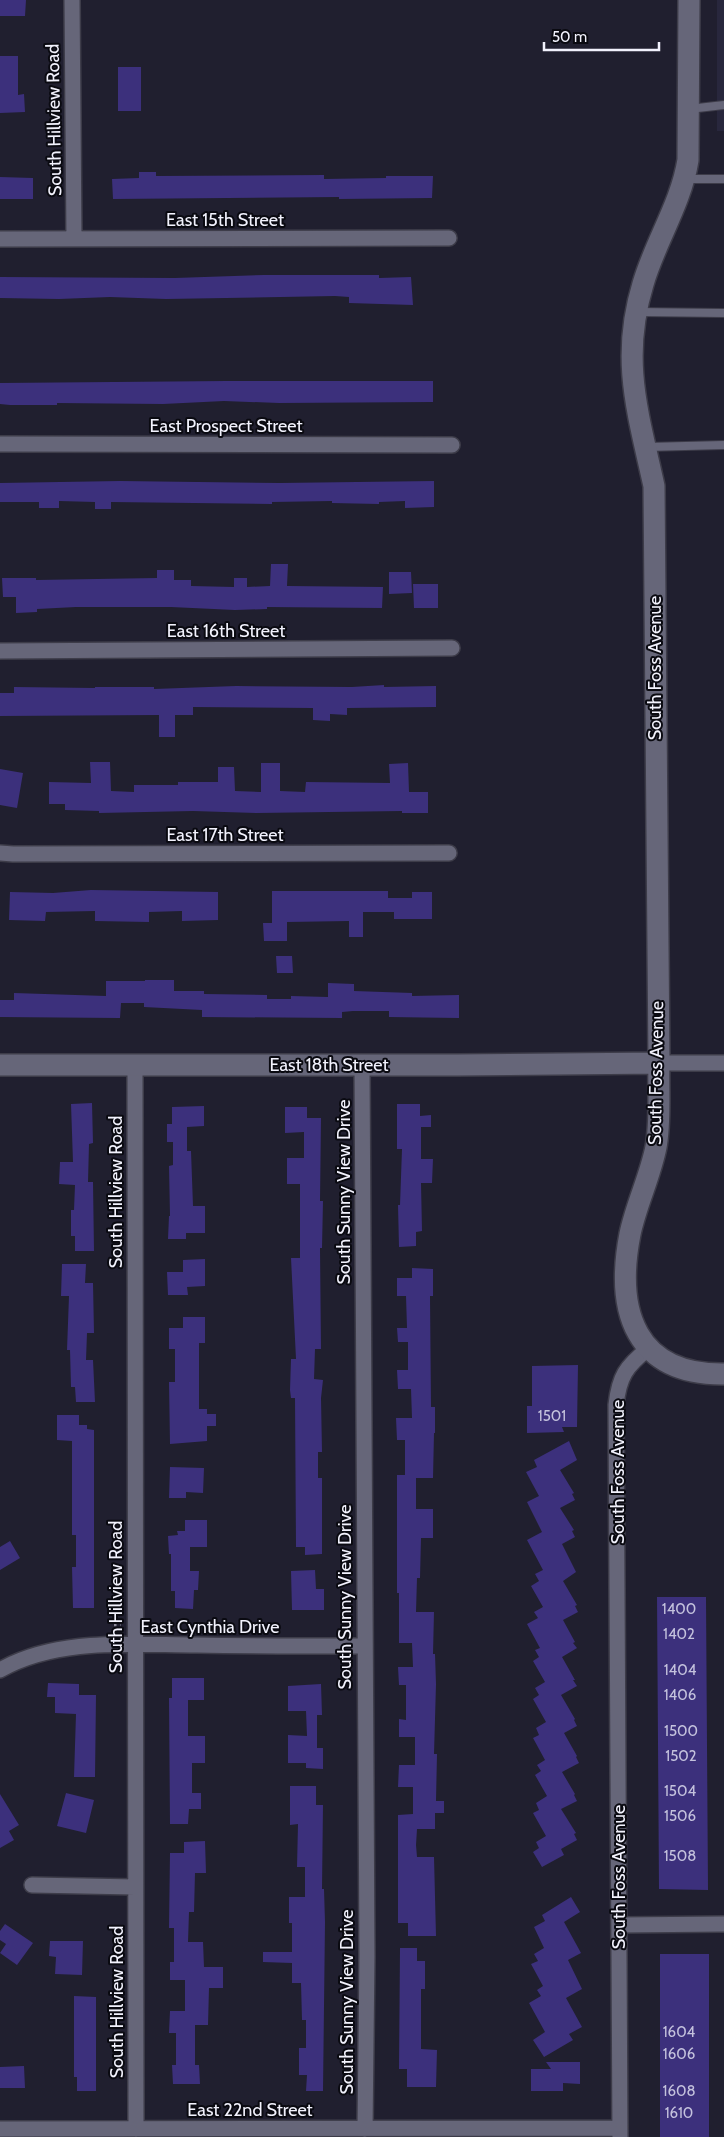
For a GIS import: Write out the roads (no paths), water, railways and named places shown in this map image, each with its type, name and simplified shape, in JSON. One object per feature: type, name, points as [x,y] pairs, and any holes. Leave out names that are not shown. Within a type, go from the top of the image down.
[{"type":"street","name":"South Hillview Road","points":[[72,0],[74,239]]},
{"type":"street","name":"South Foss Avenue","points":[[620,2133],[616,1405],[619,1387],[626,1369],[648,1349],[631,1320],[627,1309],[626,1262],[630,1233],[656,1146],[659,1063],[654,486],[633,393],[631,367],[632,339],[643,284],[685,179],[688,160],[688,0]]},
{"type":"street","name":"East 15th Street","points":[[0,239],[449,238]]},
{"type":"street","name":"East Prospect Street","points":[[0,444],[452,445]]},
{"type":"street","name":"East 16th Street","points":[[0,651],[452,648]]},
{"type":"street","name":"East 17th Street","points":[[0,853],[449,853]]},
{"type":"street","points":[[659,1063],[724,1063]]},
{"type":"street","name":"East 18th Street","points":[[0,1065],[659,1063]]},
{"type":"street","name":"South Hillview Road","points":[[135,1065],[136,2129]]},
{"type":"street","name":"South Sunny View Drive","points":[[362,1065],[367,1947],[365,2129]]},
{"type":"street","points":[[648,1349],[685,1370],[707,1374],[724,1374]]},
{"type":"street","name":"East Cynthia Drive","points":[[0,1670],[10,1664],[45,1652],[77,1647],[135,1645],[364,1646]]},
{"type":"street","points":[[32,1885],[136,1887]]},
{"type":"street","points":[[619,1925],[724,1924]]},
{"type":"street","name":"East 22nd Street","points":[[0,2129],[365,2129],[620,2133]]},
{"type":"lane","points":[[688,109],[724,105]]},
{"type":"lane","points":[[685,179],[724,178]]},
{"type":"lane","points":[[637,312],[724,313]]},
{"type":"lane","points":[[645,447],[724,445]]}]
